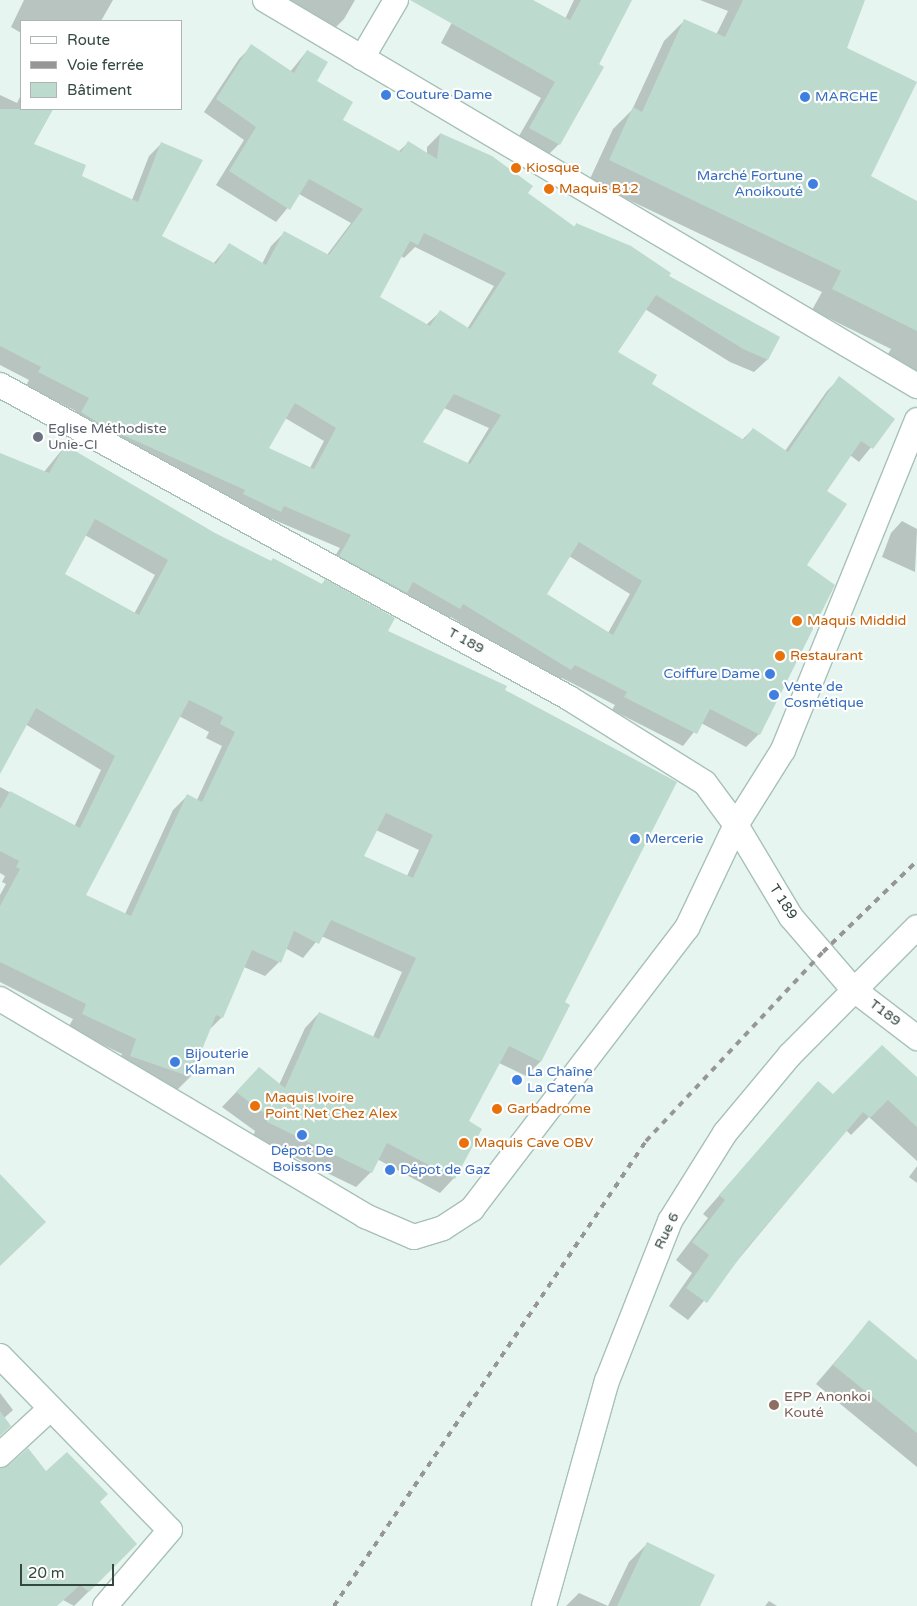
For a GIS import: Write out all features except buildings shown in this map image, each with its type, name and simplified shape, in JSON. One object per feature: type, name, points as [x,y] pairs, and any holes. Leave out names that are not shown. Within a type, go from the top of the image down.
[{"type":"street","points":[[265,0],[917,386]]},
{"type":"street","points":[[362,58],[396,0]]},
{"type":"street","name":"T 189","points":[[0,386],[569,698],[705,783],[736,825],[792,917],[853,989]]},
{"type":"street","points":[[0,999],[365,1216],[414,1237],[443,1228],[472,1210],[687,928],[736,825],[783,750],[917,420]]},
{"type":"street","name":"Rue 6","points":[[544,1606],[606,1381],[670,1221],[725,1132],[790,1055],[853,989],[917,927]]},
{"type":"street","name":"T189","points":[[853,989],[917,1038]]},
{"type":"street","points":[[0,1356],[170,1530],[105,1606]]},
{"type":"street","points":[[0,1455],[51,1408]]},
{"type":"railway","points":[[334,1606],[646,1141],[823,952],[917,861]]},
{"type":"place","name":"Couture Dame","points":[[386,95]]},
{"type":"place","name":"MARCHE","points":[[805,97]]},
{"type":"place","name":"Kiosque","points":[[516,168]]},
{"type":"place","name":"Marché Fortune Anoikouté","points":[[813,184]]},
{"type":"place","name":"Maquis B12","points":[[549,189]]},
{"type":"place","name":"Eglise Méthodiste Unie-CI","points":[[38,437]]},
{"type":"place","name":"Maquis Middid","points":[[797,621]]},
{"type":"place","name":"Restaurant","points":[[780,656]]},
{"type":"place","name":"Coiffure Dame","points":[[770,674]]},
{"type":"place","name":"Vente de Cosmétique","points":[[774,695]]},
{"type":"place","name":"Mercerie","points":[[635,839]]},
{"type":"place","name":"Bijouterie Klaman","points":[[175,1062]]},
{"type":"place","name":"La Chaîne La Catena","points":[[517,1080]]},
{"type":"place","name":"Maquis Ivoire Point Net Chez Alex","points":[[255,1106]]},
{"type":"place","name":"Garbadrome","points":[[497,1109]]},
{"type":"place","name":"Dépot De Boissons","points":[[302,1135]]},
{"type":"place","name":"Maquis Cave OBV","points":[[464,1143]]},
{"type":"place","name":"Dépot de Gaz","points":[[390,1170]]},
{"type":"place","name":"EPP Anonkoi Kouté","points":[[774,1405]]}]
